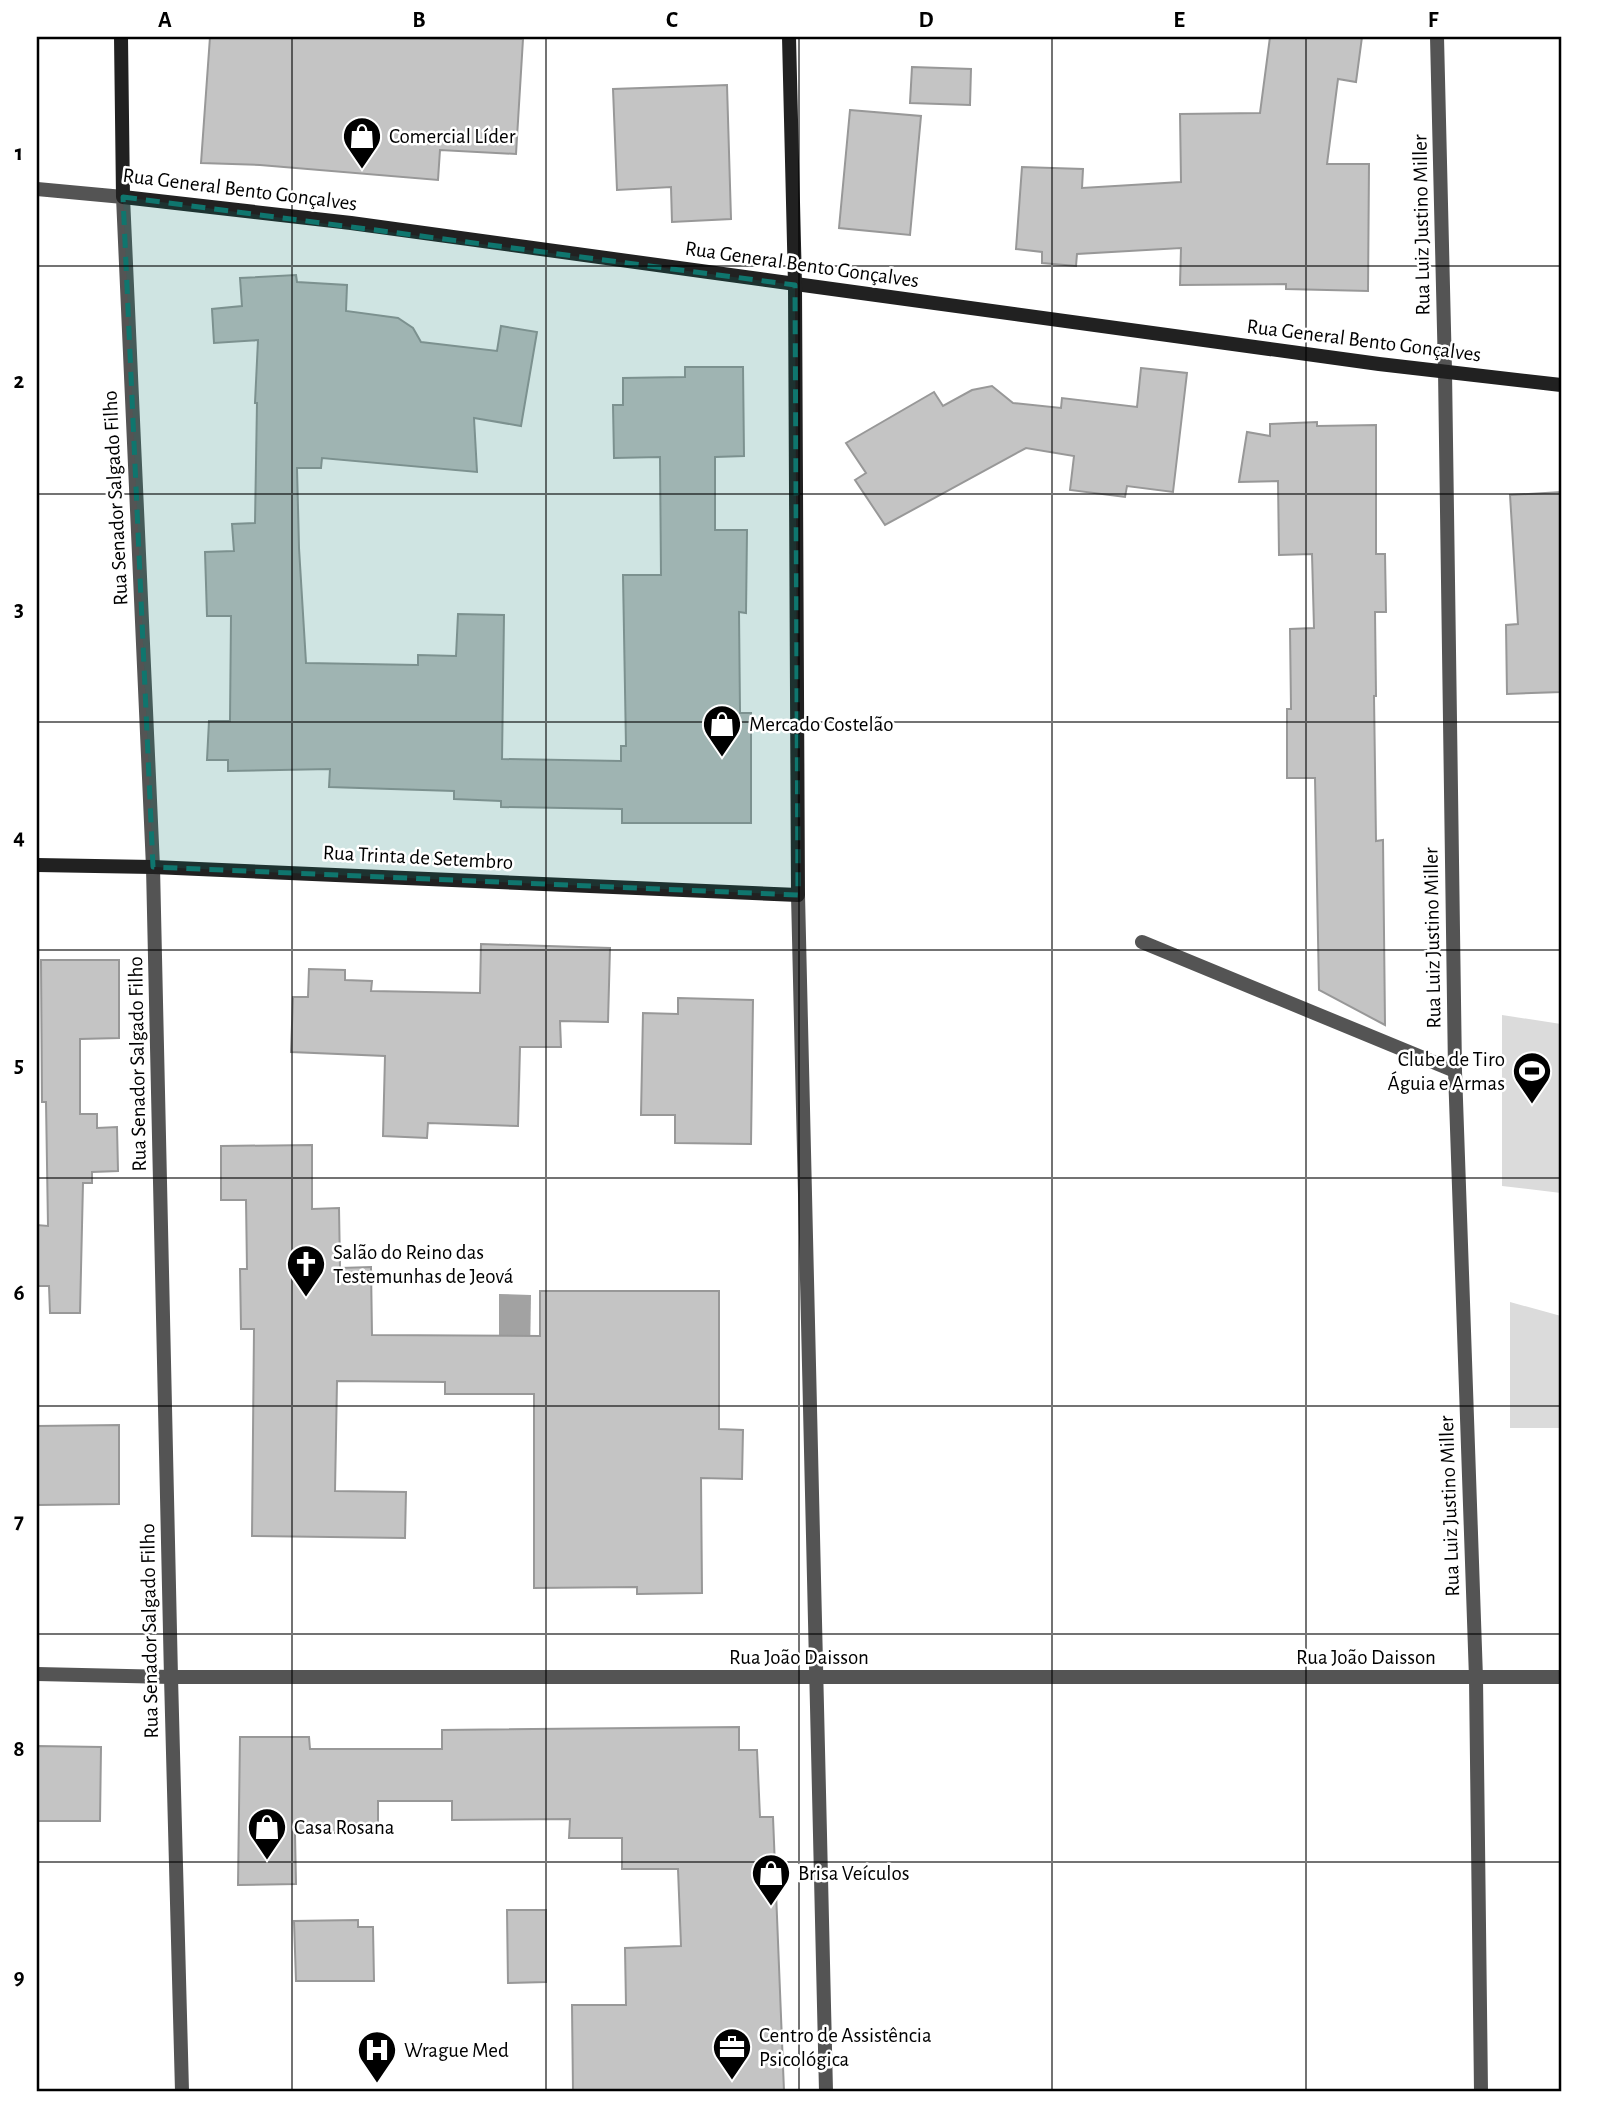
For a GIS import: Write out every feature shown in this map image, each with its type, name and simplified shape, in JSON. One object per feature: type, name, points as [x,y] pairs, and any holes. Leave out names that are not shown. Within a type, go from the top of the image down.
[{"type":"main road","name":"Rua Senador Salgado Filho","points":[[121,37],[123,197]]},
{"type":"main road","points":[[789,37],[795,285],[798,895]]},
{"type":"main road","name":"Rua General Bento Gonçalves","points":[[123,197],[351,223],[1379,364],[1561,385]]},
{"type":"main road","name":"Rua Trinta de Setembro","points":[[37,865],[153,867],[798,895]]},
{"type":"street","name":"Rua Luiz Justino Miller","points":[[1437,37],[1445,371],[1455,1072],[1476,1678],[1481,2091]]},
{"type":"street","name":"Rua General Bento Gonçalves","points":[[37,189],[123,197]]},
{"type":"street","name":"Rua Senador Salgado Filho","points":[[123,197],[153,867],[182,2091]]},
{"type":"street","points":[[798,895],[826,2091]]},
{"type":"street","points":[[1142,942],[1455,1072]]},
{"type":"street","name":"Rua João Daisson","points":[[37,1674],[171,1677],[1561,1678]]},
{"type":"highlighted area","points":[[123,197],[795,285],[798,895],[153,867]]},
{"type":"shaded area","name":"Clube de Tiro Águia e Armas","points":[[1502,1015],[1561,1024],[1561,1193],[1502,1186]]},
{"type":"shaded area","points":[[499,1294],[531,1295],[530,1355],[499,1354]]},
{"type":"shaded area","points":[[1510,1302],[1561,1316],[1561,1428],[1510,1428]]},
{"type":"building","points":[[210,37],[523,39],[516,154],[440,150],[438,180],[260,165],[201,163]]},
{"type":"building","points":[[1270,37],[1362,37],[1356,82],[1338,79],[1327,164],[1369,164],[1368,291],[1286,289],[1286,284],[1180,285],[1181,248],[1077,254],[1076,266],[1042,263],[1042,252],[1016,249],[1022,167],[1083,169],[1082,188],[1181,182],[1180,114],[1260,113]]},
{"type":"building","points":[[912,67],[971,69],[970,105],[910,103]]},
{"type":"building","points":[[727,85],[731,219],[672,222],[671,187],[617,190],[613,89]]},
{"type":"building","points":[[850,110],[921,116],[910,235],[839,228]]},
{"type":"building","points":[[296,275],[297,282],[347,285],[346,311],[398,318],[413,328],[421,342],[497,351],[501,326],[537,332],[521,426],[474,418],[477,472],[322,458],[321,468],[297,468],[306,663],[418,665],[418,655],[456,656],[458,614],[504,615],[502,759],[621,761],[621,746],[626,746],[623,575],[661,575],[660,457],[614,458],[613,405],[623,405],[623,378],[685,377],[685,367],[743,367],[744,456],[715,457],[715,530],[747,530],[746,613],[739,612],[740,713],[751,713],[751,823],[622,823],[622,809],[501,807],[501,801],[454,799],[454,791],[329,787],[330,769],[228,771],[228,760],[207,760],[209,721],[230,721],[231,616],[207,616],[205,552],[234,551],[232,524],[255,523],[258,340],[214,343],[212,309],[242,306],[240,278]]},
{"type":"building","points":[[1141,368],[1187,373],[1173,492],[1127,486],[1125,497],[1070,490],[1074,456],[1026,448],[885,525],[855,480],[866,473],[846,443],[934,392],[943,406],[972,390],[992,386],[1013,403],[1061,408],[1062,398],[1137,407]]},
{"type":"building","points":[[1317,422],[1317,426],[1376,425],[1376,554],[1385,554],[1386,612],[1375,612],[1374,696],[1376,841],[1383,840],[1385,1025],[1319,990],[1315,778],[1287,778],[1287,709],[1291,709],[1290,629],[1314,628],[1312,554],[1279,555],[1278,481],[1239,482],[1247,432],[1270,436],[1270,424]]},
{"type":"building","points":[[1561,492],[1561,692],[1507,694],[1506,625],[1518,624],[1510,495]]},
{"type":"building","points":[[481,944],[610,948],[608,1022],[560,1021],[561,1047],[520,1047],[518,1126],[428,1123],[427,1138],[383,1136],[385,1056],[291,1052],[293,997],[308,997],[309,969],[345,970],[345,980],[372,981],[371,991],[480,993]]},
{"type":"building","points":[[41,960],[119,960],[119,1038],[80,1039],[80,1114],[97,1114],[97,1128],[117,1127],[118,1171],[92,1172],[92,1183],[83,1183],[80,1313],[50,1313],[49,1286],[37,1286],[37,1225],[48,1226],[46,1102],[42,1102]]},
{"type":"building","points":[[678,998],[753,1000],[751,1144],[675,1143],[675,1115],[641,1115],[643,1013],[678,1014]]},
{"type":"building","points":[[312,1145],[312,1209],[339,1208],[340,1268],[371,1267],[372,1335],[540,1336],[540,1291],[719,1291],[719,1429],[743,1430],[742,1479],[701,1478],[702,1593],[637,1594],[637,1587],[534,1588],[534,1394],[445,1394],[445,1382],[337,1381],[335,1491],[406,1492],[405,1538],[252,1536],[254,1329],[241,1329],[240,1269],[247,1269],[246,1200],[221,1200],[221,1146]]},
{"type":"building","points":[[119,1425],[119,1504],[37,1505],[37,1426]]},
{"type":"building","points":[[739,1727],[739,1750],[757,1750],[760,1817],[773,1817],[784,2091],[573,2091],[572,2005],[626,2005],[625,1948],[681,1946],[678,1869],[622,1869],[622,1838],[569,1838],[570,1819],[452,1820],[452,1801],[378,1801],[378,1833],[295,1833],[296,1884],[238,1885],[240,1737],[309,1737],[310,1749],[442,1749],[442,1730]]},
{"type":"building","points":[[37,1746],[101,1747],[100,1821],[37,1821]]},
{"type":"building","points":[[507,1910],[546,1910],[546,1982],[508,1983]]},
{"type":"building","points":[[358,1920],[358,1927],[373,1927],[374,1981],[296,1981],[294,1921]]},
{"type":"place","name":"Comercial Líder","points":[[362,170]]},
{"type":"place","name":"Mercado Costelão","points":[[722,758]]},
{"type":"place","name":"Clube de Tiro Águia e Armas","points":[[1532,1105]]},
{"type":"place","name":"Salão do Reino das Testemunhas de Jeová","points":[[306,1298]]},
{"type":"place","name":"Casa Rosana","points":[[267,1861]]},
{"type":"place","name":"Brisa Veículos","points":[[771,1907]]},
{"type":"place","name":"Centro de Assistência Psicológica","points":[[732,2081]]},
{"type":"place","name":"Wrague Med","points":[[377,2084]]}]
